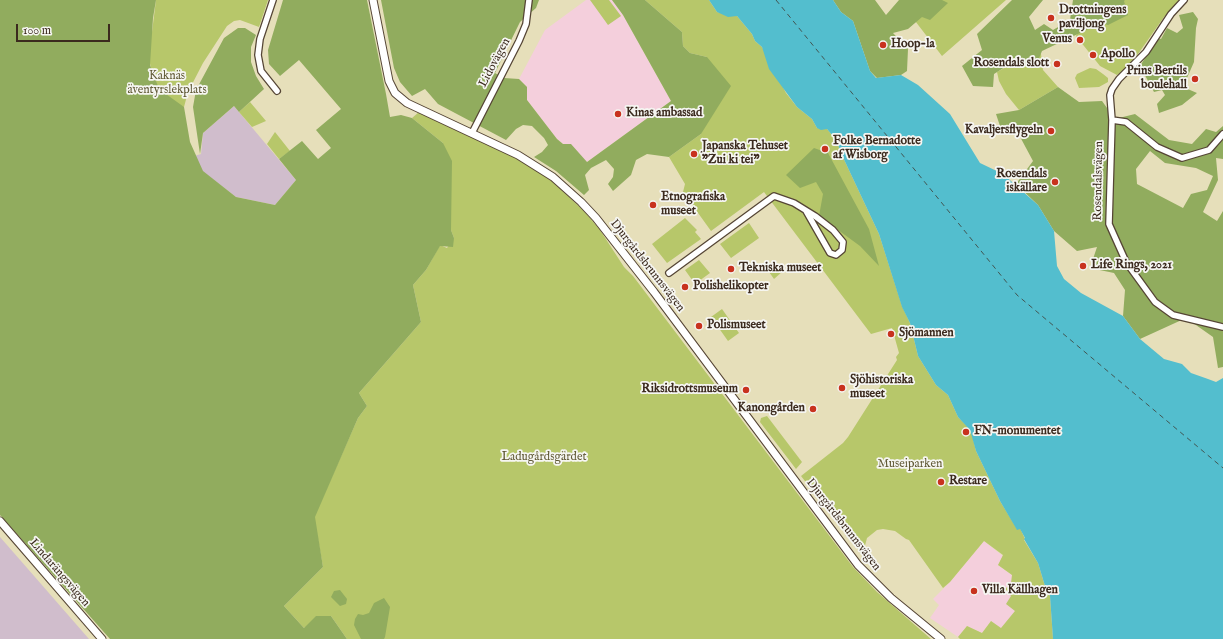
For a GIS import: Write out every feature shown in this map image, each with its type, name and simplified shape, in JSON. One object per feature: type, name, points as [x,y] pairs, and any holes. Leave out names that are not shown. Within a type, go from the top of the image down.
[{"type":"street","points":[[273,0],[260,39],[258,55],[261,71],[277,91]]},
{"type":"street","name":"Djurgårdsbrunnsvägen","points":[[373,0],[389,81],[395,94],[406,103],[518,155],[553,177],[591,212],[720,380],[858,565],[892,598],[941,639]]},
{"type":"street","name":"Lidovägen","points":[[472,133],[519,41],[526,24],[529,0]]},
{"type":"street","name":"Rosendalsvägen","points":[[1184,0],[1171,14],[1141,58],[1113,87],[1110,95],[1112,120],[1109,224],[1126,262],[1149,296],[1166,312],[1181,318],[1223,327]]},
{"type":"street","points":[[1112,120],[1126,122],[1157,147],[1182,158],[1209,150],[1223,134]]},
{"type":"street","points":[[668,273],[774,196],[794,203],[806,211],[833,230],[843,242],[842,250],[836,255],[830,253],[806,211]]},
{"type":"street","name":"Lindarängsvägen","points":[[0,521],[102,639]]},
{"type":"shaded area","points":[[586,0],[612,0],[623,15],[671,101],[587,162],[557,139],[527,100],[527,87],[519,79],[545,30]]},
{"type":"shaded area","points":[[234,106],[296,180],[275,205],[236,197],[203,172],[194,156],[201,154],[203,133]]},
{"type":"shaded area","points":[[0,537],[21,561],[89,639],[0,639]]},
{"type":"shaded area","points":[[984,541],[1003,556],[998,565],[1012,575],[1011,596],[1015,611],[1001,629],[991,621],[982,633],[967,626],[958,637],[930,618],[939,605],[933,599],[950,582]]},
{"type":"green space","points":[[0,0],[156,0],[153,18],[150,65],[159,89],[184,107],[190,142],[203,171],[236,197],[275,205],[296,180],[279,159],[302,141],[318,159],[331,148],[316,130],[341,109],[299,60],[280,76],[269,64],[268,50],[283,0],[367,0],[390,117],[401,115],[412,118],[443,143],[452,161],[451,230],[454,238],[453,247],[440,246],[426,270],[413,285],[421,322],[359,393],[367,406],[358,418],[315,517],[323,567],[284,606],[304,628],[316,616],[331,616],[347,639],[110,639],[0,515]]},
{"type":"green space","name":"Kaknäs äventyrslekplats","points":[[156,0],[268,0],[259,27],[240,20],[234,21],[227,26],[203,63],[188,92],[184,107],[159,104],[142,28],[152,32]]},
{"type":"green space","points":[[381,0],[539,0],[536,8],[520,22],[495,73],[504,78],[519,79],[527,87],[527,100],[557,139],[563,144],[571,144],[587,162],[671,101],[623,15],[612,0],[645,0],[682,32],[683,46],[690,53],[707,57],[731,86],[701,134],[669,157],[647,154],[636,160],[631,175],[613,191],[608,184],[613,177],[614,169],[606,160],[591,168],[585,175],[589,190],[584,195],[556,171],[534,157],[542,152],[548,145],[544,138],[532,126],[523,125],[516,129],[506,140],[438,104],[425,89],[412,96],[400,82],[394,68]]},
{"type":"green space","points":[[590,0],[609,0],[621,16],[608,25]]},
{"type":"green space","name":"Museiparken","points":[[645,0],[709,0],[717,12],[737,16],[752,34],[755,41],[762,47],[786,93],[797,107],[812,119],[817,128],[827,129],[837,141],[840,151],[879,234],[902,306],[910,323],[918,356],[936,385],[948,395],[958,417],[971,430],[976,451],[1000,501],[1017,529],[1020,528],[1025,539],[1024,540],[1038,563],[1045,586],[1050,596],[1053,639],[960,639],[958,637],[967,626],[982,633],[991,621],[1001,628],[1015,611],[1006,604],[1011,596],[1005,589],[1011,583],[1012,575],[998,565],[1003,555],[984,541],[950,582],[943,588],[909,540],[895,531],[883,529],[877,530],[867,538],[863,553],[866,560],[801,476],[843,443],[848,437],[897,360],[896,357],[899,353],[892,328],[871,334],[764,192],[711,231],[683,192],[685,184],[669,157],[701,134],[707,57],[690,53],[683,46],[682,32]]},
{"type":"green space","points":[[833,0],[875,0],[886,15],[899,0],[942,0],[948,3],[930,20],[922,17],[908,29],[893,33],[908,49],[907,71],[901,75],[877,78],[870,71],[853,21],[841,12]]},
{"type":"green space","points":[[899,0],[1006,0],[942,56]]},
{"type":"green space","points":[[1012,0],[1043,0],[1029,17],[1035,30],[1044,24],[1053,30],[1070,20],[1073,0],[1125,0],[1128,15],[1108,25],[1101,23],[1042,51],[1037,63],[1028,67],[1016,60],[994,74],[993,87],[973,86],[962,66],[982,50],[977,34]]},
{"type":"green space","points":[[1087,0],[1179,0],[1164,17],[1127,68],[1117,75],[1100,66],[1076,36],[1085,14]]},
{"type":"green space","points":[[1193,12],[1198,19],[1194,62],[1183,87],[1197,93],[1182,105],[1159,113],[1157,104],[1165,95],[1162,90],[1154,92],[1140,66],[1158,38],[1161,39],[1167,28],[1177,33],[1183,28],[1179,15]]},
{"type":"green space","points":[[238,28],[245,28],[256,35],[251,47],[251,62],[256,76],[264,89],[239,112],[234,106],[203,133],[200,154],[193,107],[196,90],[224,38]]},
{"type":"green space","points":[[1032,53],[1041,54],[1043,70],[1058,87],[1019,110],[1006,94],[999,81],[997,72]]},
{"type":"green space","points":[[1090,68],[1096,69],[1103,74],[1108,78],[1108,82],[1099,87],[1079,88],[1075,78],[1077,74]]},
{"type":"green space","points":[[1058,87],[1079,102],[1102,101],[1115,119],[1135,114],[1169,140],[1192,144],[1206,129],[1216,132],[1223,126],[1223,159],[1216,158],[1218,180],[1203,212],[1217,221],[1223,211],[1223,367],[1218,368],[1213,337],[1186,318],[1140,339],[1123,316],[1125,290],[1114,273],[1090,268],[1097,247],[1077,251],[1054,231],[1038,205],[1016,184],[1033,161],[1018,133],[1001,129],[996,114],[1019,110]],"holes":[[[1150,151],[1165,163],[1196,168],[1213,176],[1207,190],[1191,194],[1183,208],[1137,184],[1136,169]]]},
{"type":"green space","points":[[250,102],[266,121],[252,127],[239,112]]},
{"type":"green space","name":"Ladugårdsgärdet","points":[[419,112],[523,161],[553,182],[585,212],[600,230],[624,267],[633,276],[853,567],[877,592],[931,639],[347,639],[331,616],[304,628],[284,606],[323,567],[314,517],[358,418],[367,406],[359,393],[421,322],[413,285],[426,270],[440,245],[447,248],[454,238],[451,230],[443,143],[412,118]]},
{"type":"green space","points":[[275,132],[290,151],[279,159],[267,144]]},
{"type":"green space","points":[[814,148],[828,153],[869,229],[879,266],[860,246],[819,216],[823,194],[816,182],[800,188],[786,175]]},
{"type":"green space","points":[[685,218],[697,230],[695,232],[701,239],[667,263],[652,244]]},
{"type":"green space","points":[[749,223],[759,238],[731,258],[720,244]]},
{"type":"green space","points":[[699,260],[710,273],[695,284],[685,270]]},
{"type":"green space","points":[[776,262],[783,271],[774,279],[767,269]]},
{"type":"green space","points":[[722,309],[739,333],[728,341],[711,317]]},
{"type":"green space","points":[[767,416],[802,462],[796,469],[760,422],[761,418]]},
{"type":"green space","points":[[340,590],[347,599],[346,604],[340,606],[331,597],[334,591]]},
{"type":"green space","points":[[384,598],[390,607],[384,639],[361,639],[354,625],[355,619],[358,614],[363,615],[369,613],[374,603]]},
{"type":"water","points":[[709,0],[833,0],[841,12],[853,21],[870,71],[876,78],[901,75],[918,85],[950,114],[980,163],[1003,174],[1038,205],[1054,231],[1057,266],[1064,279],[1081,293],[1123,316],[1140,339],[1164,359],[1182,364],[1191,373],[1216,382],[1223,378],[1223,639],[1053,639],[1050,596],[1045,586],[1038,563],[1020,529],[1017,530],[1000,501],[976,451],[970,430],[958,417],[948,395],[936,385],[918,356],[910,323],[902,307],[879,234],[840,151],[837,141],[827,129],[821,130],[817,128],[812,119],[797,107],[769,69],[762,47],[755,41],[752,34],[737,16],[728,17],[717,12]]},
{"type":"ferry route","points":[[776,0],[1017,295],[1223,468]]},
{"type":"place","name":"Drottningens paviljong","points":[[1051,18]]},
{"type":"place","name":"Venus","points":[[1080,40]]},
{"type":"place","name":"Hoop-la","points":[[883,45]]},
{"type":"place","name":"Apollo","points":[[1093,55]]},
{"type":"place","name":"Rosendals slott","points":[[1057,64]]},
{"type":"place","name":"Prins Bertils boulehall","points":[[1195,79]]},
{"type":"place","name":"Kinas ambassad","points":[[618,114]]},
{"type":"place","name":"Kavaljersflygeln","points":[[1051,131]]},
{"type":"place","name":"Folke Bernadotte af Wisborg","points":[[825,149]]},
{"type":"place","name":"Japanska Tehuset \"Zui ki tei\"","points":[[694,154]]},
{"type":"place","name":"Rosendals iskällare","points":[[1055,182]]},
{"type":"place","name":"Etnografiska museet","points":[[653,205]]},
{"type":"place","name":"Life Rings, 2021","points":[[1083,266]]},
{"type":"place","name":"Tekniska museet","points":[[731,269]]},
{"type":"place","name":"Polishelikopter","points":[[685,287]]},
{"type":"place","name":"Polismuseet","points":[[699,326]]},
{"type":"place","name":"Sjömannen","points":[[891,334]]},
{"type":"place","name":"Sjöhistoriska museet","points":[[842,388]]},
{"type":"place","name":"Riksidrottsmuseum","points":[[746,390]]},
{"type":"place","name":"Kanongården","points":[[813,409]]},
{"type":"place","name":"FN-monumentet","points":[[966,432]]},
{"type":"place","name":"Restare","points":[[941,482]]},
{"type":"place","name":"Villa Källhagen","points":[[974,591]]}]
